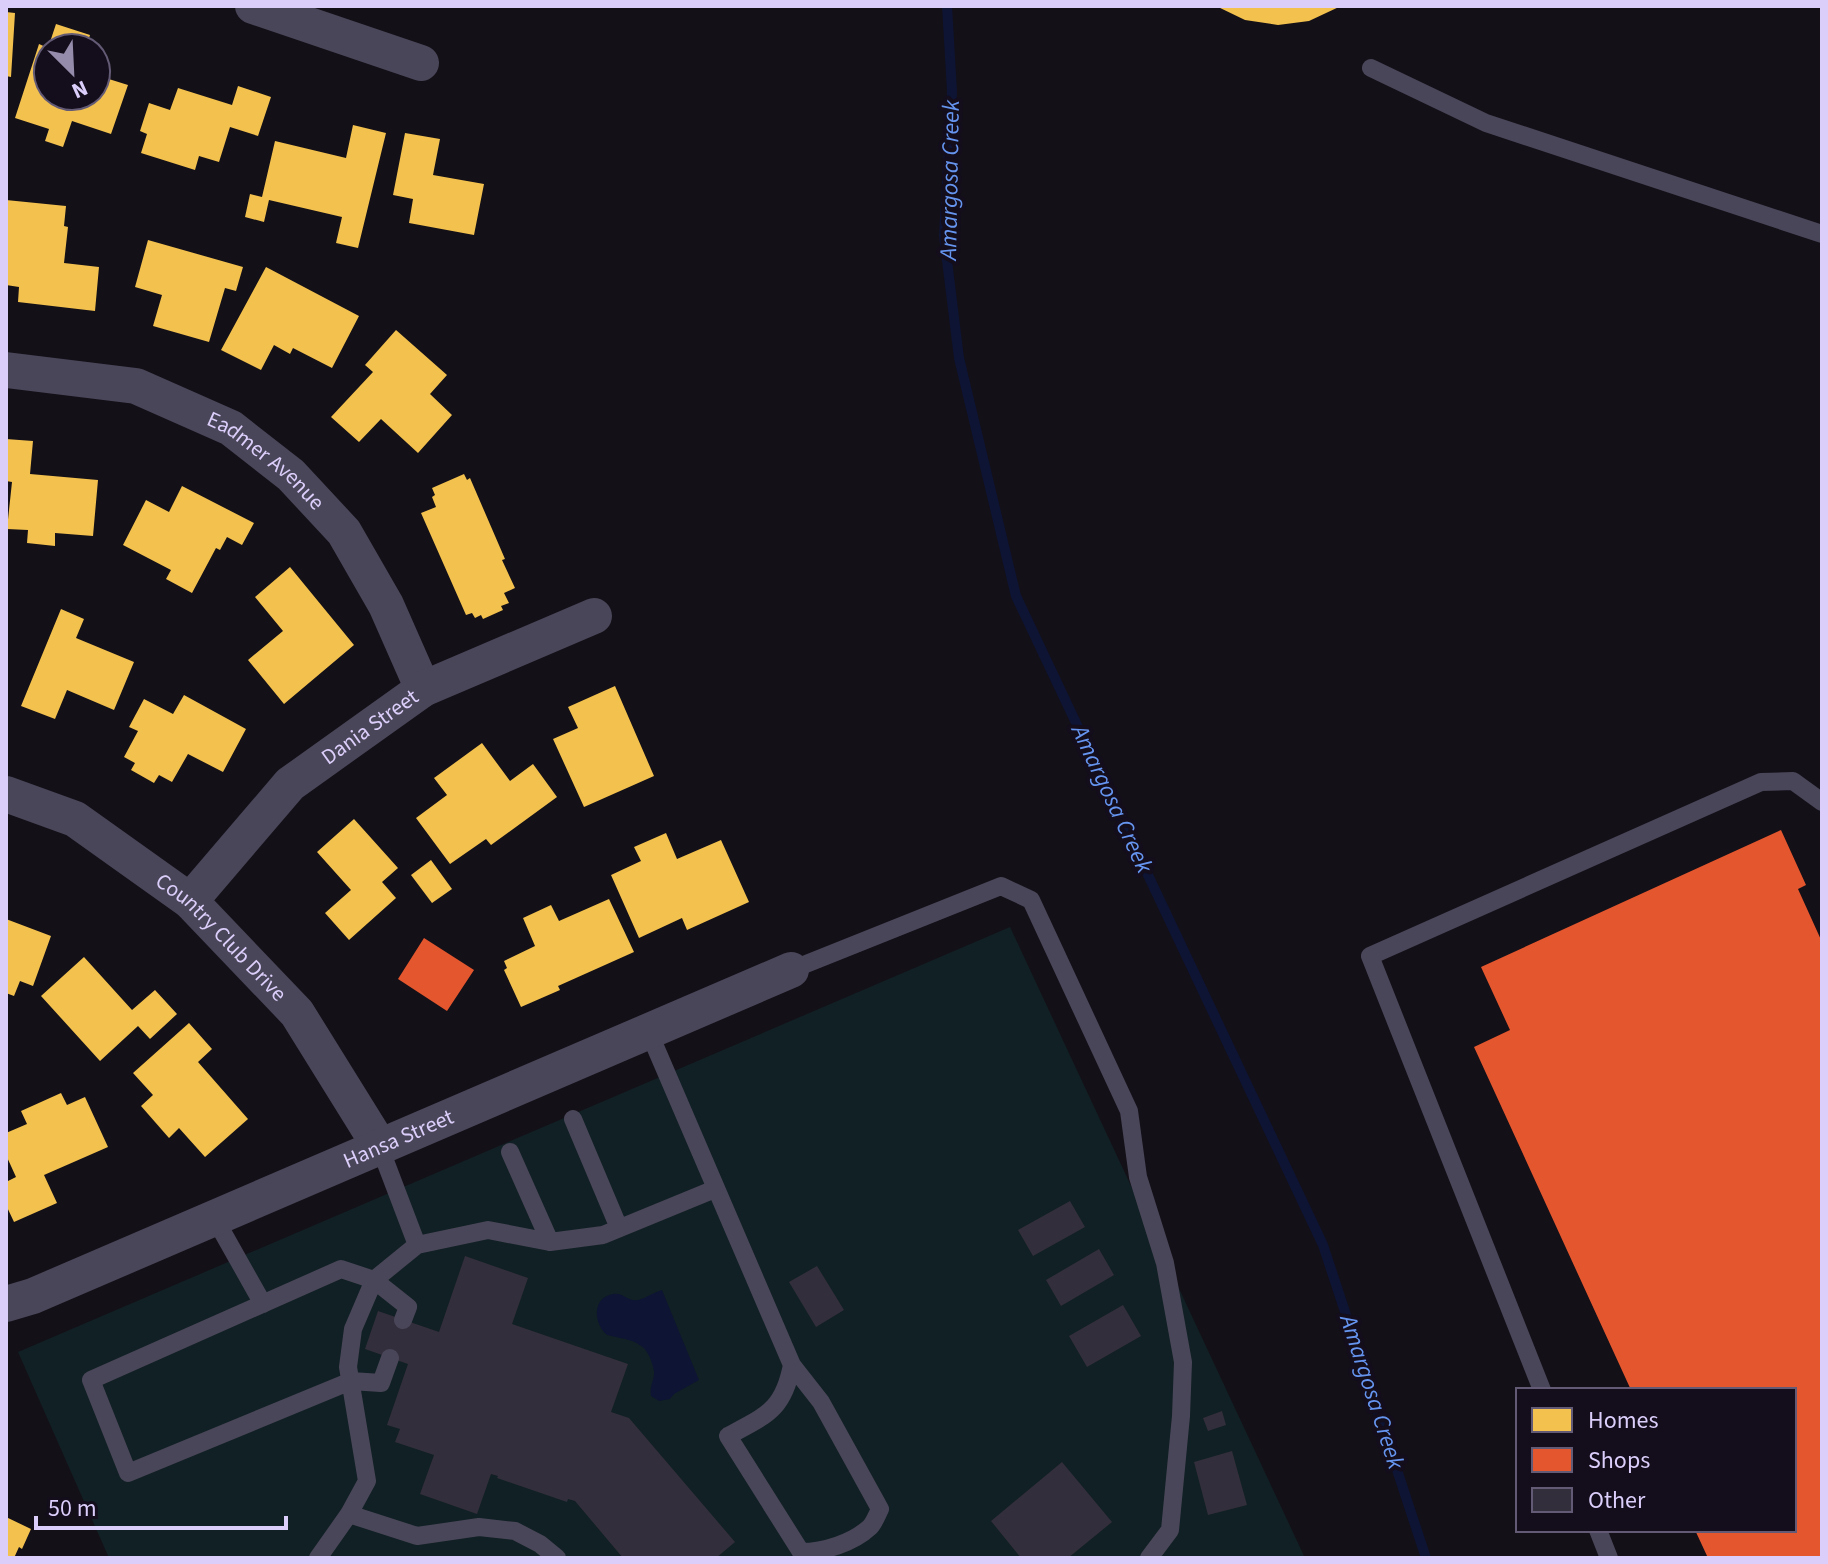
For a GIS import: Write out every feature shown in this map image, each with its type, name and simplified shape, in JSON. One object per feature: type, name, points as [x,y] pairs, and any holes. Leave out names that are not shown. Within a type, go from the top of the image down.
[{"type":"street","points":[[253,6],[421,63]]},
{"type":"street","name":"Eadmer Avenue","points":[[6,370],[136,386],[231,428],[291,475],[344,532],[386,605],[423,689]]},
{"type":"street","name":"Dania Street","points":[[190,901],[290,784],[423,689],[594,616]]},
{"type":"street","name":"Country Club Drive","points":[[6,794],[75,819],[190,901],[297,1013],[379,1145]]},
{"type":"street","name":"Hansa Street","points":[[6,1304],[33,1296],[791,970]]},
{"type":"lane","points":[[1371,68],[1486,123],[1822,234]]},
{"type":"lane","points":[[1541,1388],[1370,956],[1761,782],[1793,781],[1822,802]]},
{"type":"lane","points":[[791,970],[1001,886],[1031,900],[1129,1111],[1138,1177],[1165,1263],[1183,1362],[1170,1530],[1149,1558]]},
{"type":"lane","points":[[648,1030],[792,1365],[821,1402],[880,1509],[871,1526],[837,1546],[819,1552],[801,1552],[728,1436],[773,1410],[788,1389],[792,1365]]},
{"type":"lane","points":[[573,1119],[619,1228]]},
{"type":"lane","points":[[379,1145],[417,1245]]},
{"type":"lane","points":[[510,1152],[550,1242]]},
{"type":"lane","points":[[318,1558],[349,1514],[367,1481],[348,1367],[353,1329],[374,1280],[417,1245],[488,1230],[550,1242],[603,1235],[715,1189]]},
{"type":"lane","points":[[214,1217],[263,1304]]},
{"type":"lane","points":[[390,1358],[381,1383],[351,1381],[128,1473],[91,1380],[341,1269],[374,1280],[408,1307],[403,1320]]},
{"type":"lane","points":[[349,1514],[417,1536],[479,1527],[515,1531],[540,1544],[557,1558]]},
{"type":"lane","points":[[1599,1532],[1609,1558]]},
{"type":"shaded area","points":[[1010,927],[1305,1558],[109,1558],[18,1352]]},
{"type":"water","points":[[662,1290],[699,1380],[670,1399],[659,1401],[651,1396],[654,1371],[648,1353],[638,1344],[607,1335],[599,1325],[597,1312],[606,1296],[620,1294],[638,1300]]},
{"type":"building: Homes","points":[[1216,6],[1341,6],[1309,21],[1278,25],[1245,20]]},
{"type":"building: Homes","points":[[6,12],[15,13],[11,77],[6,76]]},
{"type":"building: Homes","points":[[56,24],[81,32],[53,32]]},
{"type":"building: Homes","points":[[32,66],[32,112],[112,112],[112,80],[128,85],[111,134],[72,121],[63,147],[45,141],[49,129],[15,118]]},
{"type":"building: Homes","points":[[238,86],[271,97],[258,136],[230,127],[219,162],[199,156],[195,170],[141,153],[147,134],[140,131],[149,103],[170,110],[178,88],[232,105]]},
{"type":"building: Homes","points":[[353,125],[386,133],[358,248],[336,243],[342,217],[269,200],[264,222],[245,217],[250,194],[262,197],[275,141],[346,158]]},
{"type":"building: Homes","points":[[405,133],[440,139],[433,175],[484,184],[474,235],[409,223],[413,199],[393,195]]},
{"type":"building: Homes","points":[[6,200],[66,206],[64,226],[68,227],[64,263],[99,267],[95,311],[18,302],[19,287],[6,285]]},
{"type":"building: Homes","points":[[148,240],[243,267],[236,291],[225,288],[209,342],[153,326],[162,295],[135,287]]},
{"type":"building: Homes","points":[[266,267],[359,316],[332,368],[293,348],[290,354],[274,345],[261,370],[221,350]]},
{"type":"building: Homes","points":[[396,330],[447,375],[430,394],[452,415],[418,453],[381,419],[359,442],[331,417],[373,372],[365,365]]},
{"type":"building: Homes","points":[[6,439],[33,441],[30,474],[98,480],[93,536],[55,533],[55,546],[27,543],[28,530],[7,529],[12,482],[6,481]]},
{"type":"building: Homes","points":[[464,474],[467,480],[470,478],[515,588],[504,593],[509,603],[501,606],[503,610],[483,619],[481,615],[475,618],[472,613],[466,615],[421,513],[436,507],[432,488]]},
{"type":"building: Homes","points":[[182,486],[254,523],[242,545],[227,537],[220,550],[216,548],[192,593],[166,579],[171,570],[123,545],[146,500],[169,512]]},
{"type":"building: Homes","points":[[290,567],[354,645],[284,704],[248,660],[283,631],[255,597]]},
{"type":"building: Homes","points":[[61,609],[84,619],[76,638],[134,662],[114,710],[67,690],[55,719],[21,706]]},
{"type":"building: Homes","points":[[615,686],[654,776],[584,807],[553,739],[578,728],[568,707]]},
{"type":"building: Homes","points":[[184,695],[246,729],[223,772],[188,754],[172,782],[159,775],[154,783],[131,770],[135,763],[124,757],[138,731],[129,727],[144,699],[173,714]]},
{"type":"building: Homes","points":[[482,743],[510,781],[533,764],[557,797],[491,845],[486,839],[450,864],[416,818],[447,795],[434,778]]},
{"type":"building: Homes","points":[[354,819],[398,868],[382,882],[396,898],[349,940],[325,913],[351,890],[317,852]]},
{"type":"building: Homes","points":[[666,833],[677,859],[721,840],[749,902],[687,930],[682,918],[639,938],[611,875],[641,861],[634,847]]},
{"type":"building: Homes","points":[[431,860],[452,889],[432,903],[411,875]]},
{"type":"building: Homes","points":[[609,899],[634,952],[558,986],[560,990],[521,1007],[504,970],[507,968],[504,961],[535,946],[523,918],[551,905],[559,921]]},
{"type":"building: Homes","points":[[6,919],[51,936],[33,986],[20,981],[14,996],[6,993]]},
{"type":"building: Homes","points":[[84,957],[132,1010],[155,990],[177,1014],[150,1039],[138,1026],[100,1061],[41,996]]},
{"type":"building: Homes","points":[[189,1023],[212,1049],[198,1062],[248,1119],[205,1157],[179,1128],[169,1138],[141,1106],[153,1095],[133,1073]]},
{"type":"building: Homes","points":[[61,1093],[67,1105],[85,1097],[108,1147],[44,1175],[57,1203],[14,1222],[6,1205],[6,1182],[16,1177],[6,1155],[6,1133],[27,1124],[21,1111]]},
{"type":"building: Homes","points":[[6,1517],[31,1529],[14,1558],[6,1558]]},
{"type":"building: Shops","points":[[1781,830],[1806,885],[1798,889],[1822,942],[1822,1558],[1708,1558],[1696,1532],[1796,1532],[1796,1388],[1630,1388],[1474,1047],[1510,1030],[1481,967]]},
{"type":"building: Shops","points":[[424,938],[474,970],[447,1011],[398,979]]},
{"type":"building: Other","points":[[1070,1201],[1085,1227],[1033,1256],[1018,1230]]},
{"type":"building: Other","points":[[1099,1249],[1114,1275],[1061,1306],[1046,1280]]},
{"type":"building: Other","points":[[465,1256],[528,1278],[512,1324],[628,1364],[611,1412],[629,1418],[735,1542],[716,1558],[623,1558],[575,1501],[568,1499],[567,1502],[498,1476],[491,1474],[477,1514],[420,1494],[434,1455],[395,1442],[400,1429],[387,1425],[408,1364],[365,1349],[378,1311],[439,1332]]},
{"type":"building: Other","points":[[817,1266],[844,1310],[816,1327],[789,1282]]},
{"type":"building: Other","points":[[1123,1305],[1141,1336],[1087,1367],[1069,1336]]},
{"type":"building: Other","points":[[1222,1411],[1226,1425],[1208,1431],[1203,1418]]},
{"type":"building: Other","points":[[1232,1451],[1247,1505],[1208,1515],[1194,1462]]},
{"type":"building: Other","points":[[1062,1462],[1112,1522],[1068,1558],[1021,1558],[991,1521]]},
{"type":"waterway","name":"Amargosa Creek","points":[[947,6],[952,91],[944,236],[959,358],[1016,596],[1323,1245],[1426,1558]]}]
